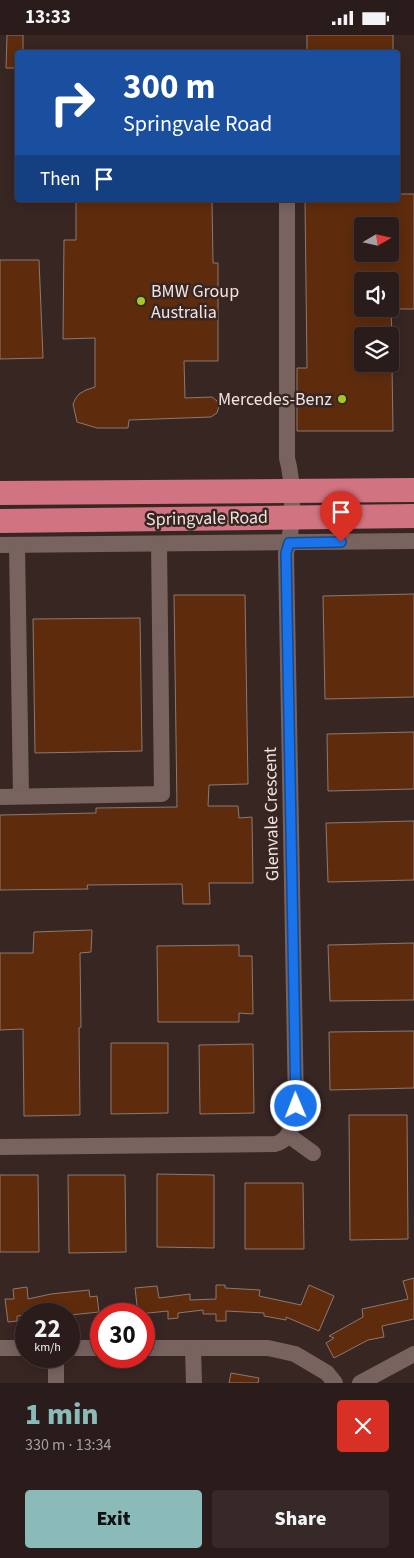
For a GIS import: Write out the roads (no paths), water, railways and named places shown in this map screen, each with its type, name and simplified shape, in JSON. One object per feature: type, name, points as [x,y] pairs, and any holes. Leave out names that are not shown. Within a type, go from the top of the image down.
[{"type":"highway","name":"Springvale Road","points":[[0,493],[414,490]]},
{"type":"highway","name":"Springvale Road","points":[[0,521],[414,516]]},
{"type":"street","name":"Glenvale Crescent","points":[[286,202],[287,458],[291,471],[292,517],[286,553],[296,1106],[294,1122],[288,1135]]},
{"type":"street","name":"Springvale Road","points":[[0,545],[414,541]]},
{"type":"street","points":[[0,797],[162,795],[159,544]]},
{"type":"street","points":[[17,545],[21,796]]},
{"type":"street","points":[[0,1147],[270,1144],[281,1142],[288,1135],[313,1153]]},
{"type":"street","points":[[0,1348],[15,1348]]},
{"type":"street","points":[[155,1348],[268,1348],[295,1354],[327,1373],[335,1383]]},
{"type":"street","points":[[193,1349],[194,1383]]},
{"type":"street","points":[[360,1383],[414,1354]]},
{"type":"street","points":[[56,1368],[56,1383]]},
{"type":"place","name":"BMW Group Australia","points":[[141,301]]},
{"type":"place","name":"Mercedes-Benz","points":[[342,399]]}]
